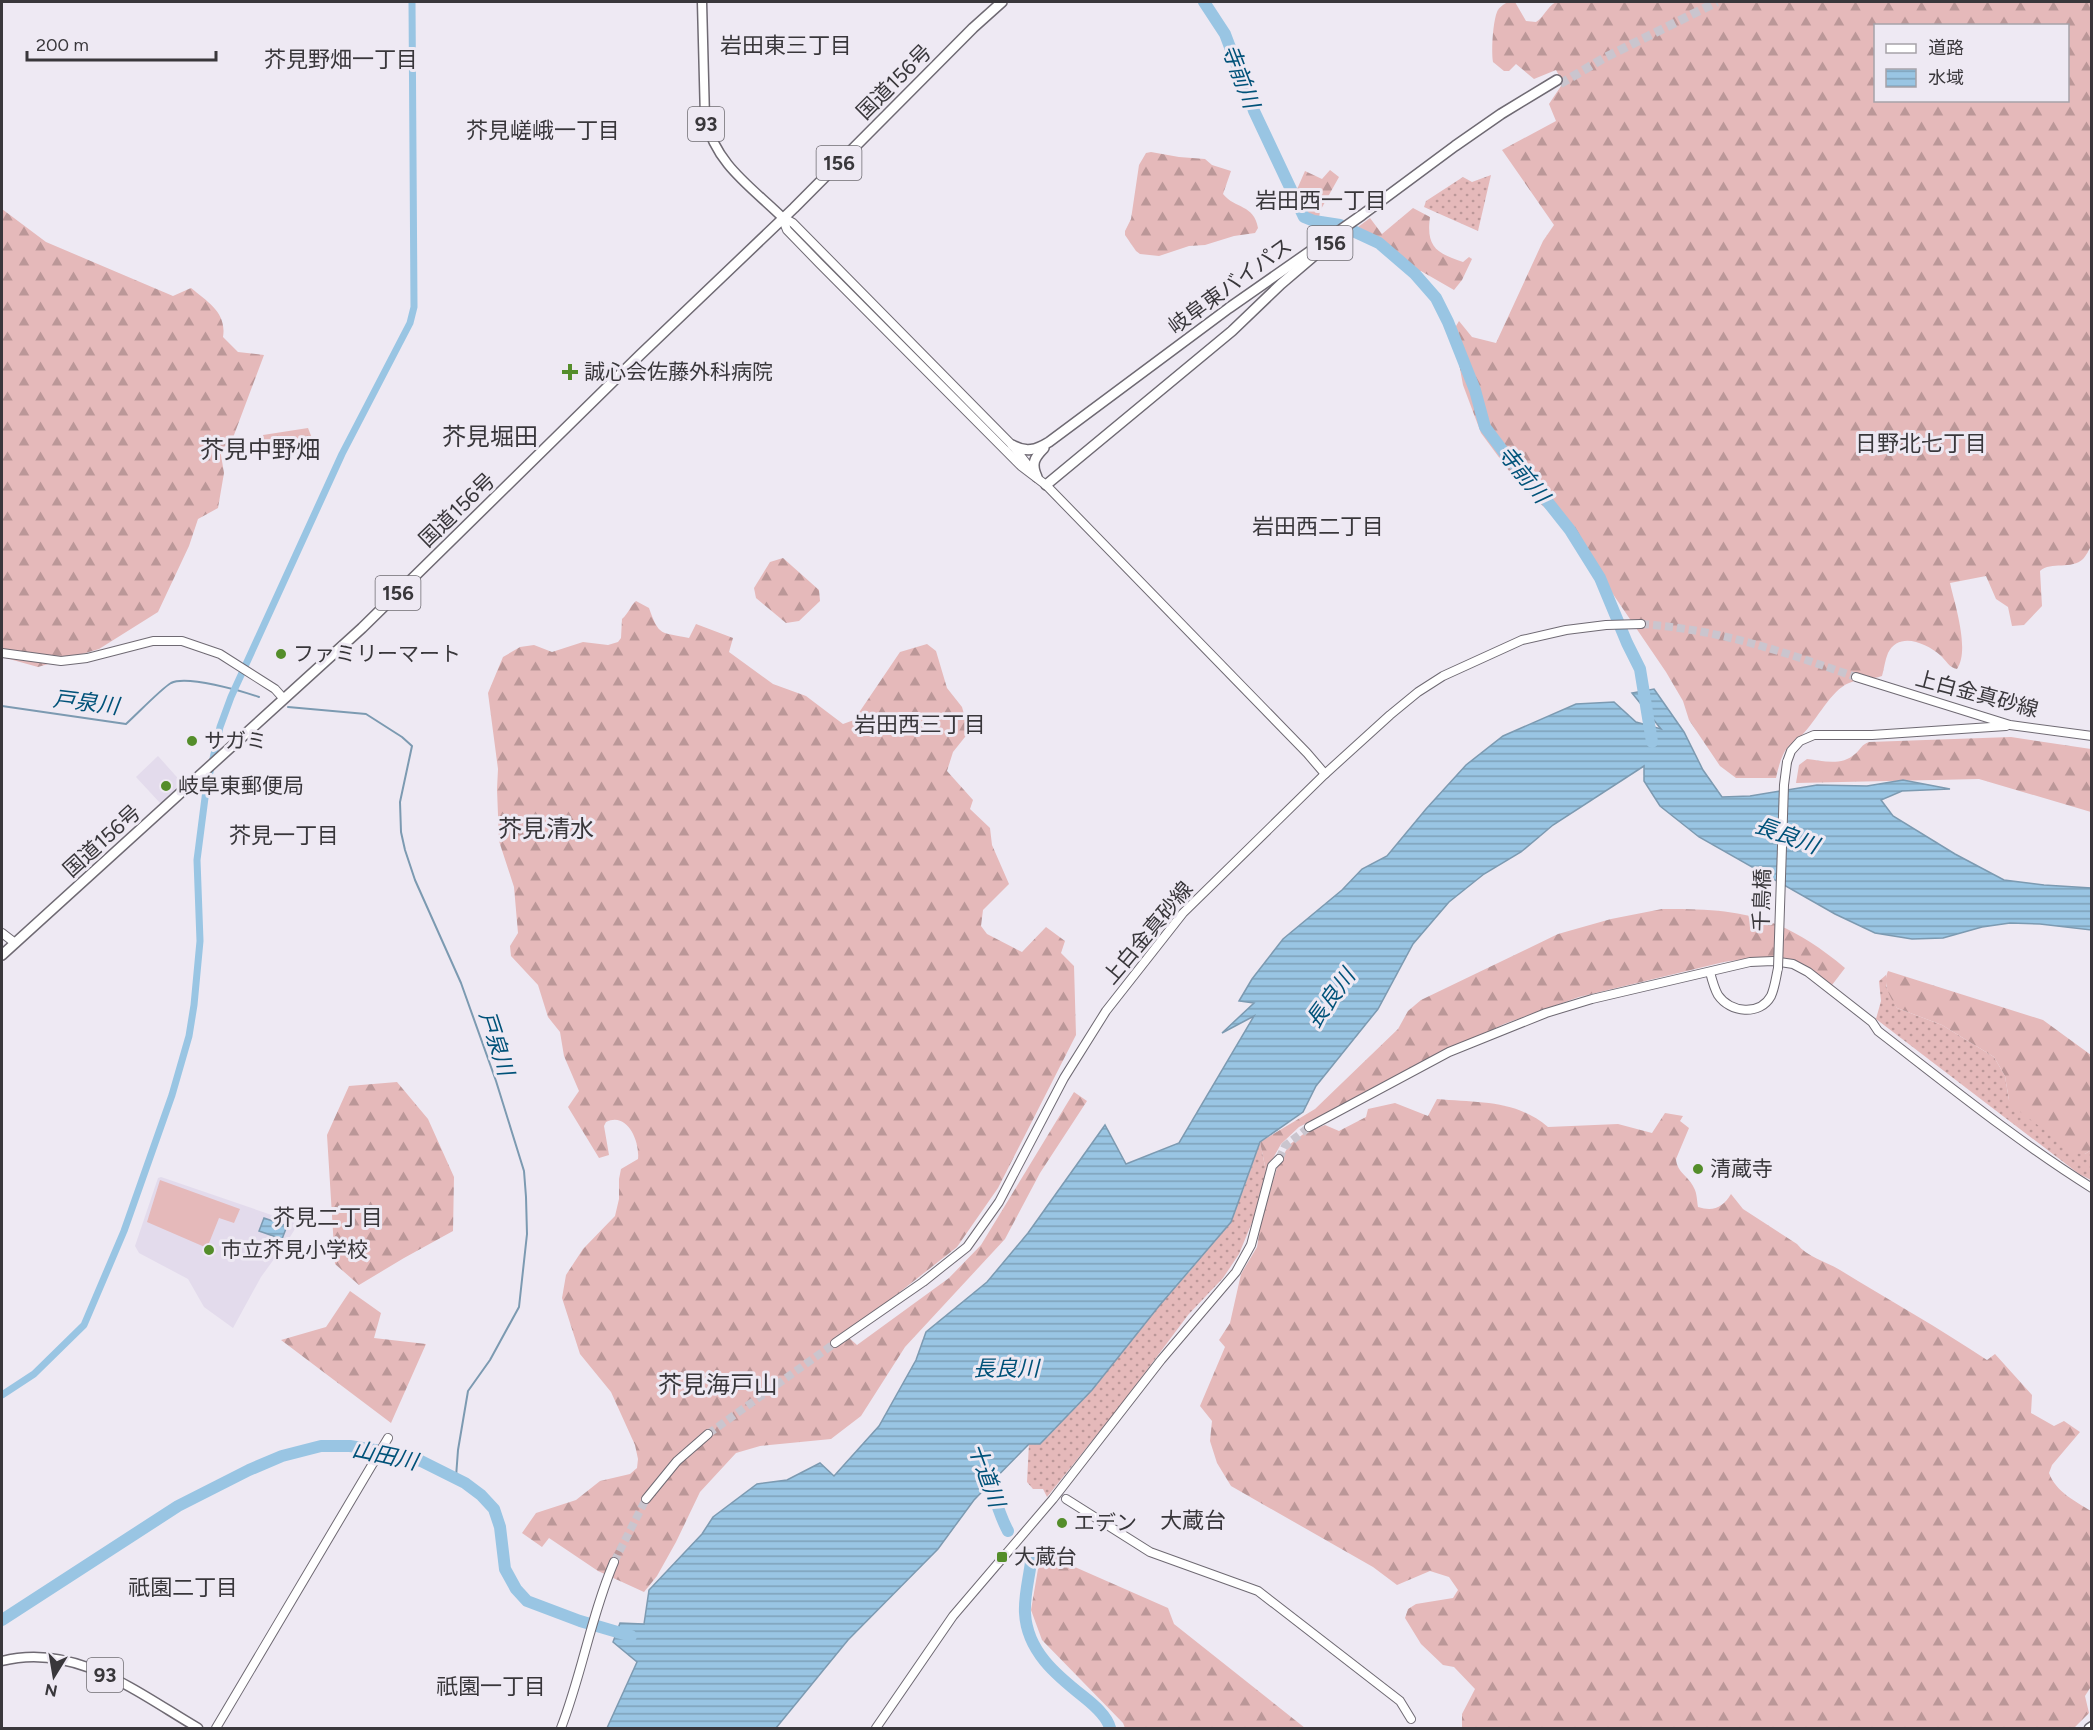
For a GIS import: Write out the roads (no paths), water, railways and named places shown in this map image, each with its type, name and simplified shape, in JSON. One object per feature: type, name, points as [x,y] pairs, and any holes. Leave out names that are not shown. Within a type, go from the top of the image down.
[{"type":"highway","name":"国道156号","points":[[2,955],[362,628],[997,3]]},
{"type":"highway","name":"岐阜東バイパス","points":[[1012,445],[1023,450],[1033,450],[1049,442],[1124,385],[1501,114],[1558,82],[1330,243],[1281,284],[1224,338],[1046,485]]},
{"type":"highway","points":[[1037,477],[1032,467],[1034,461],[1049,442]]},
{"type":"main road","name":"93","points":[[702,2],[705,119],[710,137],[725,163],[782,217]]},
{"type":"main road","name":"93","points":[[2,1661],[35,1656],[57,1658],[84,1665],[198,1728]]},
{"type":"street","points":[[782,217],[794,223],[1012,445],[1037,477]]},
{"type":"street","points":[[782,217],[788,231],[931,378],[1021,466],[1046,485],[1325,774]]},
{"type":"street","name":"上白金真砂線","points":[[835,1343],[923,1282],[967,1247],[999,1202],[1054,1096],[1107,1011],[1183,913],[1325,774],[1396,709],[1443,676],[1522,640],[1566,630],[1637,624]]},
{"type":"street","points":[[2,654],[61,661],[87,658],[153,641],[182,641],[219,654],[275,689],[283,698]]},
{"type":"street","name":"上白金真砂線","points":[[1856,677],[2010,725],[2091,736]]},
{"type":"street","name":"千鳥橋","points":[[1710,972],[1718,995],[1727,1004],[1737,1009],[1748,1011],[1760,1007],[1770,998],[1778,968],[1784,786],[1787,762],[1791,751],[1800,741],[1814,735],[1872,735],[2010,725]]},
{"type":"street","points":[[2,933],[15,943]]},
{"type":"street","points":[[1309,1126],[1449,1052],[1546,1013],[1592,999],[1750,962],[1773,962],[1794,964],[1808,972],[1872,1022],[1878,1031],[1985,1113],[2091,1188]]},
{"type":"street","points":[[876,1728],[953,1616],[1053,1499],[1161,1360],[1236,1272],[1251,1245],[1272,1166],[1279,1159]]},
{"type":"street","points":[[646,1498],[677,1461],[708,1434]]},
{"type":"street","points":[[216,1728],[388,1438]]},
{"type":"street","points":[[1066,1499],[1150,1552],[1258,1591],[1400,1701],[1411,1719]]},
{"type":"street","points":[[561,1728],[574,1694],[586,1647],[614,1562]]},
{"type":"water","name":"長良川","points":[[1654,689],[1684,732],[1703,770],[1722,797],[1750,796],[1817,785],[1867,786],[1903,780],[1950,789],[1902,791],[1881,800],[1893,816],[1955,854],[2004,880],[2091,888],[2091,930],[2010,923],[1982,927],[1943,938],[1912,939],[1875,933],[1835,914],[1699,837],[1660,806],[1644,781],[1644,766],[1553,825],[1521,852],[1484,874],[1449,902],[1413,944],[1378,1009],[1316,1086],[1303,1112],[1260,1142],[1231,1222],[1159,1306],[1092,1390],[1040,1444],[1029,1444],[974,1500],[938,1549],[848,1640],[776,1728],[607,1728],[637,1662],[613,1642],[620,1623],[644,1624],[649,1590],[702,1534],[713,1517],[757,1484],[787,1480],[820,1463],[834,1476],[879,1426],[916,1360],[926,1332],[987,1282],[1028,1233],[1105,1125],[1126,1164],[1179,1143],[1254,1016],[1222,1033],[1254,1003],[1239,1001],[1252,979],[1283,939],[1342,890],[1362,869],[1387,856],[1466,765],[1503,736],[1576,704],[1614,702],[1636,722],[1661,729],[1632,693]]},
{"type":"water","points":[[264,1218],[287,1226],[282,1239],[259,1231]]},
{"type":"waterway","points":[[2,1395],[34,1374],[84,1325],[124,1231],[172,1095],[189,1036],[200,941],[197,860],[206,790],[220,727],[231,697],[342,454],[410,323],[414,307],[412,2]]},
{"type":"waterway","name":"寺前川","points":[[1204,2],[1225,34],[1254,111],[1304,217],[1340,225]]},
{"type":"waterway","name":"寺前川","points":[[1351,230],[1379,243],[1415,274],[1436,298],[1475,390],[1485,427],[1570,530],[1600,578],[1640,669],[1652,742]]},
{"type":"waterway","name":"戸泉川","points":[[2,706],[126,724],[167,686],[179,681],[201,682],[259,697]]},
{"type":"waterway","name":"戸泉川","points":[[288,707],[366,714],[412,746],[400,802],[401,832],[405,850],[415,880],[461,983],[496,1081],[524,1171],[527,1234],[519,1307],[490,1360],[468,1391],[456,1477]]},
{"type":"waterway","name":"山田川","points":[[2,1620],[178,1506],[249,1470],[282,1456],[321,1446],[350,1446],[393,1453],[421,1461],[465,1483],[494,1509],[500,1527],[505,1569],[516,1589],[527,1601],[580,1621],[631,1636]]},
{"type":"waterway","name":"十道川","points":[[985,1468],[1008,1531]]},
{"type":"waterway","name":"十道川","points":[[1027,1555],[1031,1562],[1025,1613],[1031,1639],[1045,1661],[1063,1680],[1100,1711],[1110,1728]]},
{"type":"tunnel","points":[[1560,84],[1604,58],[1717,2]]},
{"type":"tunnel","points":[[1641,624],[1724,636],[1856,677]]},
{"type":"tunnel","points":[[1279,1159],[1285,1146],[1309,1127]]},
{"type":"tunnel","points":[[708,1434],[835,1343]]},
{"type":"tunnel","points":[[614,1562],[646,1499]]},
{"type":"place","name":"誠心会佐藤外科病院","points":[[570,372]]},
{"type":"place","name":"ファミリーマート","points":[[281,654]]},
{"type":"place","name":"サガミ","points":[[192,741]]},
{"type":"place","name":"岐阜東郵便局","points":[[166,786]]},
{"type":"place","name":"清蔵寺","points":[[1698,1169]]},
{"type":"place","name":"市立芥見小学校","points":[[209,1250]]},
{"type":"place","name":"エデン","points":[[1062,1523]]},
{"type":"place","name":"大蔵台","points":[[1002,1557]]},
{"type":"district","name":"岩田東三丁目","points":[[786,45]]},
{"type":"district","name":"芥見野畑一丁目","points":[[341,59]]},
{"type":"district","name":"芥見嵯峨一丁目","points":[[543,130]]},
{"type":"district","name":"岩田西一丁目","points":[[1321,200]]},
{"type":"district","name":"芥見堀田","points":[[490,437]]},
{"type":"district","name":"日野北七丁目","points":[[1921,443]]},
{"type":"district","name":"芥見中野畑","points":[[260,450]]},
{"type":"district","name":"岩田西二丁目","points":[[1318,526]]},
{"type":"district","name":"岩田西三丁目","points":[[920,724]]},
{"type":"district","name":"芥見清水","points":[[546,829]]},
{"type":"district","name":"芥見一丁目","points":[[284,835]]},
{"type":"district","name":"芥見二丁目","points":[[328,1217]]},
{"type":"district","name":"芥見海戸山","points":[[718,1385]]},
{"type":"district","name":"大蔵台","points":[[1193,1520]]},
{"type":"district","name":"祇園二丁目","points":[[183,1587]]},
{"type":"district","name":"祇園一丁目","points":[[491,1686]]}]
